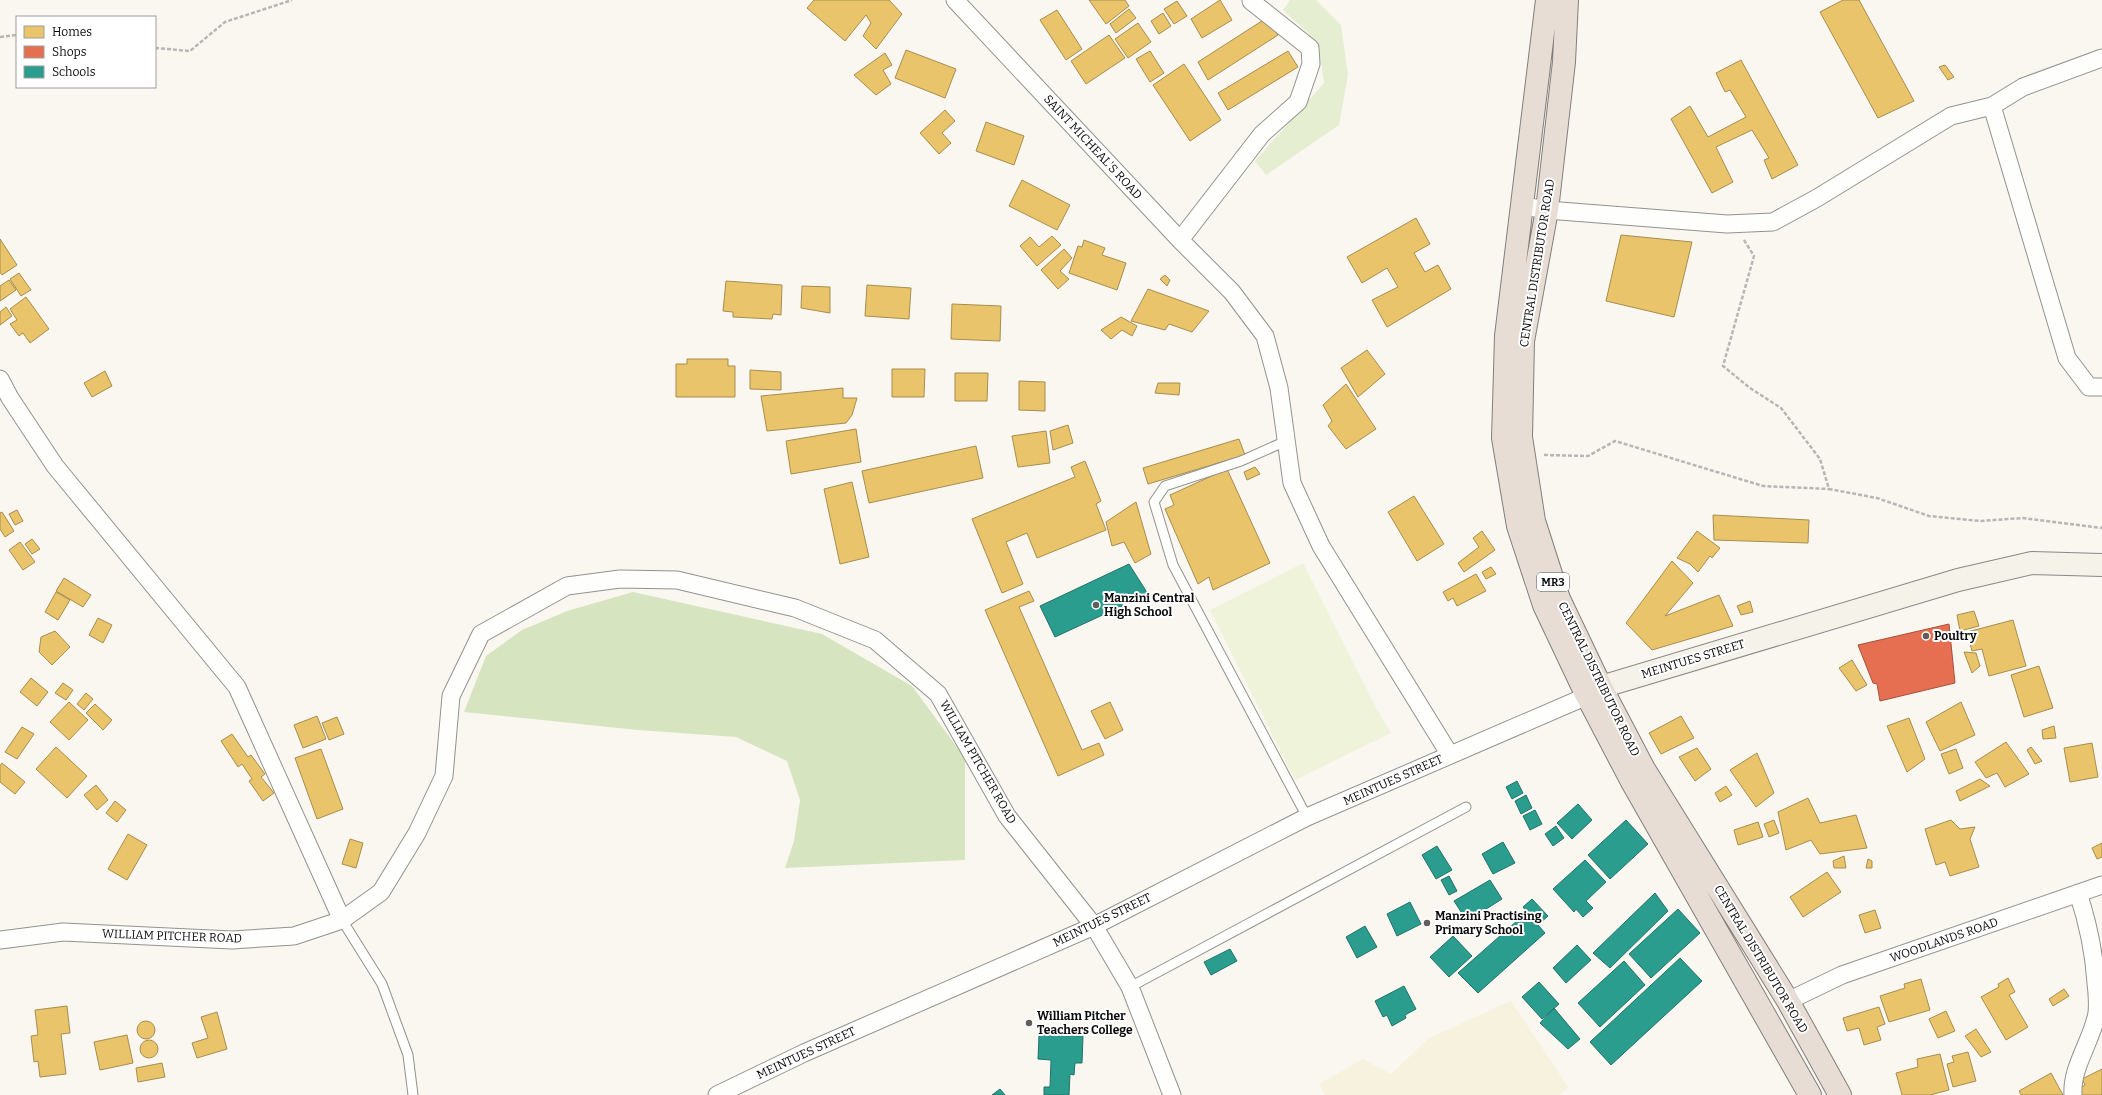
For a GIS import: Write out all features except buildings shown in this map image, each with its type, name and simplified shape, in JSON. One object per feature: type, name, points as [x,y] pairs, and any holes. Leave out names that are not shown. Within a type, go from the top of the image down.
[{"type":"highway","name":"CENTRAL DISTRIBUTOR ROAD","points":[[1547,0],[1506,336],[1503,438],[1518,526],[1544,605],[1594,691],[1788,1001],[1840,1095]]},
{"type":"highway","name":"CENTRAL DISTRIBUTOR ROAD","points":[[1567,0],[1564,62],[1547,210],[1523,341],[1521,437],[1534,521],[1559,599],[1630,780],[1810,1095]]},
{"type":"street","name":"SAINT MICHEAL'S ROAD","points":[[955,0],[1180,240],[1232,292],[1265,336],[1279,388],[1292,483],[1321,546],[1450,755]]},
{"type":"street","points":[[1180,240],[1262,134],[1298,102],[1308,78],[1312,64],[1310,48],[1251,1]]},
{"type":"street","points":[[1523,206],[1547,210],[1733,223],[1773,222],[1824,194],[1950,116],[1992,106],[2023,86],[2102,58]]},
{"type":"street","points":[[1992,106],[2067,358],[2088,387],[2102,387]]},
{"type":"street","points":[[0,379],[10,398],[56,466],[237,687],[342,920]]},
{"type":"street","name":"MEINTUES STREET","points":[[717,1095],[804,1053],[1094,926],[1307,817],[1594,691],[1958,580],[2032,563],[2102,565]]},
{"type":"street","name":"WILLIAM PITCHER ROAD","points":[[0,940],[63,932],[232,940],[294,936],[342,920],[381,892],[417,834],[444,776],[451,696],[481,634],[567,586],[620,579],[677,580],[796,608],[875,640],[938,694],[1007,816],[1094,926],[1130,987],[1172,1095]]},
{"type":"street","name":"WOODLANDS ROAD","points":[[1788,1001],[1842,975],[2102,885]]},
{"type":"street","points":[[2073,1095],[2072,1084],[2097,1013],[2094,951],[2088,922],[2078,893]]},
{"type":"lane","points":[[1286,441],[1241,461],[1165,486],[1154,502],[1173,565],[1307,817]]},
{"type":"lane","points":[[1130,987],[1466,807]]},
{"type":"lane","points":[[342,920],[382,984],[408,1055],[413,1095]]},
{"type":"path","points":[[156,48],[190,52],[225,22],[292,0]]},
{"type":"path","points":[[0,37],[16,35]]},
{"type":"path","points":[[1733,223],[1754,256],[1723,366],[1750,388],[1781,408],[1820,459],[1829,489]]},
{"type":"path","points":[[1523,455],[1588,456],[1615,441],[1763,486],[1829,489],[1877,498],[1929,516],[1980,521],[2023,518],[2102,528]]},
{"type":"shaded area","points":[[1511,1001],[1568,1087],[1559,1095],[1325,1095],[1319,1084],[1363,1059],[1391,1074],[1429,1038]]},
{"type":"green space","points":[[1290,0],[1316,0],[1341,25],[1348,75],[1339,125],[1266,175],[1255,161],[1324,83],[1321,62],[1309,34],[1283,10]]},
{"type":"green space","points":[[1303,563],[1376,708],[1391,733],[1295,780],[1210,610]]},
{"type":"green space","points":[[633,592],[822,634],[912,686],[965,758],[965,860],[785,868],[794,841],[800,800],[787,761],[736,737],[638,730],[464,712],[486,656],[522,630],[567,611]]},
{"type":"place","name":"Manzini Central High School","points":[[1096,605]]},
{"type":"place","name":"Poultry","points":[[1926,636]]},
{"type":"place","name":"Manzini Practising Primary School","points":[[1427,923]]},
{"type":"place","name":"William Pitcher Teachers College","points":[[1029,1023]]}]
